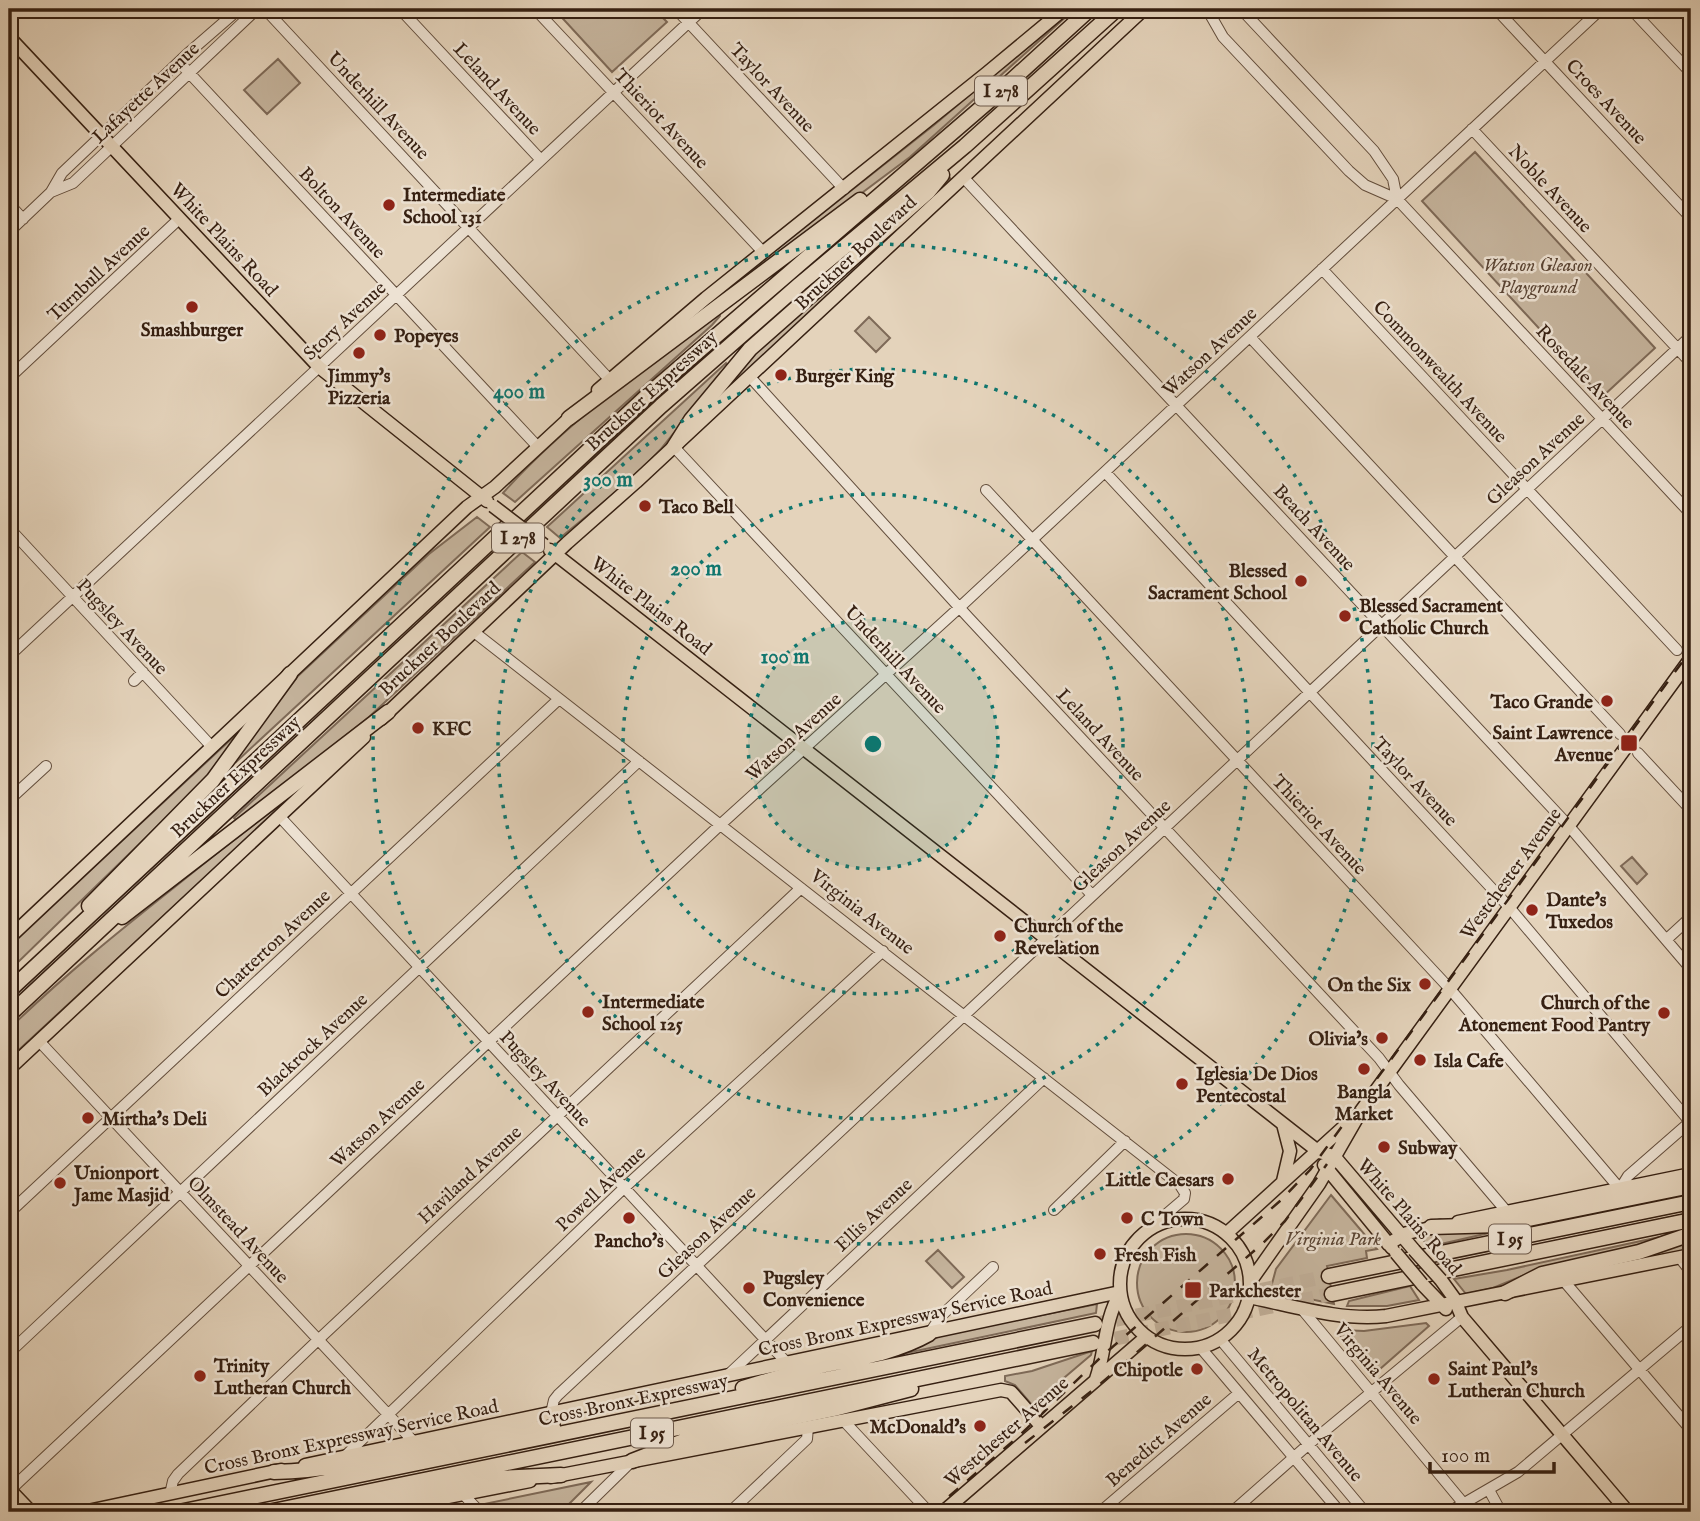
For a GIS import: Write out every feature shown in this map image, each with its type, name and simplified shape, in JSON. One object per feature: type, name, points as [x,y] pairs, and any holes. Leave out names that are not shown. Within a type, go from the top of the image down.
[{"type":"highway","name":"Bruckner Expressway","points":[[9,991],[634,408],[1090,9]]},
{"type":"highway","name":"Bruckner Expressway","points":[[9,1015],[661,406],[800,284],[965,146],[1117,9]]},
{"type":"highway","points":[[674,447],[691,420],[750,349],[928,192],[965,146]]},
{"type":"highway","points":[[569,418],[857,202],[909,170]]},
{"type":"highway","points":[[62,940],[99,894],[213,780],[290,674]]},
{"type":"highway","points":[[84,944],[146,901],[388,712]]},
{"type":"highway","points":[[1431,1227],[1499,1225],[1691,1186]]},
{"type":"highway","name":"I 95","points":[[1329,1276],[1691,1202]]},
{"type":"highway","name":"I 95","points":[[1332,1294],[1691,1220]]},
{"type":"highway","points":[[1505,1293],[1542,1274],[1639,1252],[1691,1234]]},
{"type":"highway","name":"Cross Bronx Expressway","points":[[178,1512],[1095,1324]]},
{"type":"highway","points":[[669,1412],[793,1373],[892,1351],[929,1334]]},
{"type":"highway","name":"Cross Bronx Expressway","points":[[268,1512],[1093,1343]]},
{"type":"highway","points":[[632,1461],[686,1440],[834,1409],[1037,1354]]},
{"type":"highway","points":[[274,1472],[323,1469],[513,1432],[610,1424]]},
{"type":"highway","points":[[329,1512],[498,1478],[561,1475]]},
{"type":"main road","points":[[9,938],[467,507],[538,447],[610,379],[1064,9]]},
{"type":"main road","name":"Bruckner Boulevard","points":[[9,1069],[280,817],[555,554],[750,377],[1144,9]]},
{"type":"main road","name":"White Plains Road","points":[[9,37],[319,367],[481,497],[1319,1152],[1334,1156],[1441,1280],[1457,1303],[1462,1317],[1628,1512]]},
{"type":"main road","name":"Westchester Avenue","points":[[1250,1282],[1310,1199],[1361,1111],[1691,658]]},
{"type":"main road","name":"Westchester Avenue","points":[[1227,1234],[1361,1111]]},
{"type":"main road","points":[[1283,1123],[1290,1151],[1283,1181]]},
{"type":"main road","name":"White Plains Road","points":[[1319,1152],[1326,1171],[1441,1306],[1462,1317]]},
{"type":"main road","points":[[1392,1248],[1402,1235],[1431,1227],[1691,1174]]},
{"type":"main road","points":[[1187,1218],[1209,1223],[1227,1234],[1243,1254],[1250,1282],[1249,1297],[1239,1321],[1220,1339],[1200,1347],[1173,1348],[1146,1337],[1130,1320],[1120,1293],[1120,1274],[1125,1256],[1135,1241],[1150,1228],[1170,1220],[1187,1218]]},
{"type":"main road","points":[[1249,1297],[1363,1318],[1386,1316],[1685,1256]]},
{"type":"main road","name":"Westchester Avenue","points":[[1095,1380],[1109,1317],[1120,1293]]},
{"type":"main road","name":"Cross Bronx Expressway Service Road","points":[[83,1512],[1120,1293]]},
{"type":"main road","name":"Westchester Avenue","points":[[943,1512],[1146,1337]]},
{"type":"main road","points":[[373,1512],[433,1506],[463,1494],[1006,1390],[1041,1426]]},
{"type":"main road","points":[[9,1490],[30,1512]]},
{"type":"street","name":"Lafayette Avenue","points":[[9,232],[51,192],[62,173],[101,135],[239,9]]},
{"type":"street","name":"Lafayette Avenue","points":[[51,192],[73,183],[257,9]]},
{"type":"street","name":"Underhill Avenue","points":[[265,9],[610,379]]},
{"type":"street","name":"Leland Avenue","points":[[400,9],[541,160]]},
{"type":"street","name":"Thieriot Avenue","points":[[535,9],[763,252]]},
{"type":"street","name":"Taylor Avenue","points":[[676,9],[844,189]]},
{"type":"street","name":"Story Avenue","points":[[9,656],[703,9]]},
{"type":"street","name":"Rosedale Avenue","points":[[1207,9],[1223,37],[1349,171],[1365,185],[1397,200],[1691,514]]},
{"type":"street","name":"Rosedale Avenue","points":[[1241,9],[1385,165],[1394,179],[1397,200]]},
{"type":"street","name":"Croes Avenue","points":[[1496,9],[1691,218]]},
{"type":"street","name":"Watson Avenue","points":[[9,1490],[720,825],[887,675],[1601,9]]},
{"type":"street","points":[[1632,9],[1691,73]]},
{"type":"street","name":"Bolton Avenue","points":[[179,62],[538,447]]},
{"type":"street","name":"Noble Avenue","points":[[1472,129],[1691,363]]},
{"type":"street","name":"Beach Avenue","points":[[963,177],[1568,825],[1691,969]]},
{"type":"street","points":[[9,204],[23,219]]},
{"type":"street","name":"Turnbull Avenue","points":[[9,379],[180,219]]},
{"type":"street","name":"Commonwealth Avenue","points":[[1322,269],[1677,650]]},
{"type":"street","name":"Gleason Avenue","points":[[551,1413],[558,1395],[1691,336]]},
{"type":"street","points":[[1250,337],[1620,734]]},
{"type":"street","name":"Leland Avenue","points":[[750,377],[1379,1058],[1388,1073],[1507,1212]]},
{"type":"street","name":"Underhill Avenue","points":[[674,447],[1092,895]]},
{"type":"street","name":"Taylor Avenue","points":[[1105,472],[1509,906],[1691,1122]]},
{"type":"street","name":"Thieriot Avenue","points":[[986,491],[1450,989],[1620,1189]]},
{"type":"street","name":"Pugsley Avenue","points":[[9,528],[212,747]]},
{"type":"street","name":"Virginia Avenue","points":[[474,632],[1180,1185],[1185,1193],[1182,1201],[1150,1228]]},
{"type":"street","points":[[134,681],[143,672]]},
{"type":"street","name":"Chatterton Avenue","points":[[9,1213],[559,699]]},
{"type":"street","points":[[1638,754],[1691,810]]},
{"type":"street","name":"Blackrock Avenue","points":[[9,1353],[639,761]]},
{"type":"street","points":[[9,800],[46,766]]},
{"type":"street","name":"Pugsley Avenue","points":[[280,817],[787,1363]]},
{"type":"street","name":"Haviland Avenue","points":[[170,1494],[178,1474],[802,888]]},
{"type":"street","points":[[1667,939],[1691,917]]},
{"type":"street","name":"Powell Avenue","points":[[345,1456],[625,1187],[883,951]]},
{"type":"street","name":"Olmstead Avenue","points":[[39,1041],[413,1441]]},
{"type":"street","name":"Ellis Avenue","points":[[727,1376],[1044,1078]]},
{"type":"street","points":[[1620,1189],[1628,1176],[1691,1122]]},
{"type":"street","points":[[1054,1210],[1125,1141]]},
{"type":"street","points":[[1685,1256],[1691,1272]]},
{"type":"street","points":[[929,1334],[941,1316],[993,1267]]},
{"type":"street","points":[[1564,1281],[1691,1430]]},
{"type":"street","name":"Virginia Avenue","points":[[1301,1308],[1464,1504]]},
{"type":"street","points":[[1232,1512],[1462,1317]]},
{"type":"street","points":[[1449,1512],[1518,1472],[1691,1326]]},
{"type":"street","name":"Metropolitan Avenue","points":[[1220,1339],[1365,1512]]},
{"type":"street","name":"Metropolitan Avenue","points":[[1200,1347],[1340,1512]]},
{"type":"street","name":"Benedict Avenue","points":[[1100,1512],[1238,1393]]},
{"type":"street","points":[[843,1420],[929,1512]]},
{"type":"street","points":[[730,1512],[807,1439],[808,1427]]},
{"type":"street","points":[[580,1512],[632,1461]]},
{"type":"street","points":[[1489,1490],[1501,1512]]},
{"type":"street","points":[[463,1494],[480,1512]]},
{"type":"green space","points":[[554,9],[654,9],[667,22],[612,72]]},
{"type":"green space","points":[[1067,13],[1068,15],[910,157],[677,331],[676,329],[934,125]]},
{"type":"green space","points":[[278,59],[300,83],[267,114],[244,90]]},
{"type":"green space","name":"Watson Gleason Playground","points":[[1475,152],[1655,348],[1602,397],[1422,201]]},
{"type":"green space","points":[[950,178],[952,181],[728,391],[725,387],[759,344]]},
{"type":"green space","points":[[719,313],[720,316],[712,325],[515,502],[503,493],[527,467],[579,420]]},
{"type":"green space","points":[[869,317],[890,338],[876,352],[855,331]]},
{"type":"green space","points":[[726,363],[728,366],[661,449],[632,479],[560,538],[547,527]]},
{"type":"green space","points":[[477,517],[490,527],[236,762],[298,676],[429,554]]},
{"type":"green space","points":[[522,552],[535,562],[369,717],[238,822],[234,818]]},
{"type":"green space","points":[[242,729],[205,780],[9,971],[9,946]]},
{"type":"green space","points":[[299,791],[9,1059],[9,1029],[69,973],[236,838]]},
{"type":"green space","points":[[1632,857],[1647,874],[1637,884],[1621,866]]},
{"type":"green space","name":"Virginia Park","points":[[1331,1195],[1377,1249],[1366,1251],[1367,1258],[1327,1266],[1334,1304],[1270,1291],[1276,1269]]},
{"type":"green space","points":[[1515,1227],[1428,1247],[1421,1236],[1432,1234]]},
{"type":"green space","points":[[1678,1233],[1649,1244],[1541,1268],[1493,1288],[1466,1294],[1454,1279],[1507,1270]]},
{"type":"green space","points":[[1186,1234],[1205,1237],[1221,1248],[1232,1264],[1235,1283],[1232,1302],[1221,1318],[1205,1329],[1186,1332],[1167,1329],[1151,1318],[1140,1302],[1137,1283],[1140,1264],[1151,1248],[1167,1237]]},
{"type":"green space","points":[[1691,1240],[1691,1249],[1632,1261]]},
{"type":"green space","points":[[938,1250],[964,1277],[952,1288],[926,1261]]},
{"type":"green space","points":[[1410,1286],[1419,1300],[1387,1306],[1347,1306],[1349,1301]]},
{"type":"green space","points":[[1097,1304],[1096,1313],[897,1355],[942,1335]]},
{"type":"green space","points":[[1426,1323],[1429,1326],[1372,1376],[1338,1333],[1342,1330],[1364,1331]]},
{"type":"green space","points":[[1092,1351],[1091,1355],[1032,1405],[1015,1385],[1005,1381],[1005,1376],[1032,1371]]},
{"type":"green space","points":[[591,1482],[561,1512],[492,1512],[484,1504]]},
{"type":"tunnel","points":[[1095,1324],[1329,1276]]},
{"type":"tunnel","points":[[1094,1343],[1332,1294]]},
{"type":"railway","points":[[931,1512],[1019,1436],[1101,1357],[1280,1201],[1310,1170],[1691,650]]},
{"type":"railway","points":[[1025,1443],[1098,1386],[1262,1244],[1285,1221],[1327,1164]]},
{"type":"place","name":"Intermediate School 131","points":[[389,205]]},
{"type":"place","name":"Smashburger","points":[[192,307]]},
{"type":"place","name":"Popeyes","points":[[380,335]]},
{"type":"place","name":"Jimmy's Pizzeria","points":[[359,353]]},
{"type":"place","name":"Burger King","points":[[781,375]]},
{"type":"place","name":"Taco Bell","points":[[645,506]]},
{"type":"place","name":"Blessed Sacrament School","points":[[1301,581]]},
{"type":"place","name":"Blessed Sacrament Catholic Church","points":[[1345,616]]},
{"type":"place","name":"Taco Grande","points":[[1607,701]]},
{"type":"place","name":"KFC","points":[[418,728]]},
{"type":"place","name":"Saint Lawrence Avenue","points":[[1629,743]]},
{"type":"place","name":"Dante's Tuxedos","points":[[1532,910]]},
{"type":"place","name":"Church of the Revelation","points":[[1000,936]]},
{"type":"place","name":"On the Six","points":[[1425,984]]},
{"type":"place","name":"Intermediate School 125","points":[[588,1012]]},
{"type":"place","name":"Church of the Atonement Food Pantry","points":[[1664,1013]]},
{"type":"place","name":"Olivia's","points":[[1382,1038]]},
{"type":"place","name":"Isla Cafe","points":[[1420,1060]]},
{"type":"place","name":"Bangla Market","points":[[1364,1069]]},
{"type":"place","name":"Iglesia De Dios Pentecostal","points":[[1182,1084]]},
{"type":"place","name":"Mirtha's Deli","points":[[88,1118]]},
{"type":"place","name":"Subway","points":[[1384,1147]]},
{"type":"place","name":"Little Caesars","points":[[1228,1179]]},
{"type":"place","name":"Unionport Jame Masjid","points":[[60,1183]]},
{"type":"place","name":"Pancho's","points":[[629,1218]]},
{"type":"place","name":"C Town","points":[[1127,1218]]},
{"type":"place","name":"Fresh Fish","points":[[1100,1254]]},
{"type":"place","name":"Pugsley Convenience","points":[[749,1288]]},
{"type":"place","name":"Parkchester","points":[[1193,1290]]},
{"type":"place","name":"Chipotle","points":[[1197,1369]]},
{"type":"place","name":"Trinity Lutheran Church","points":[[200,1376]]},
{"type":"place","name":"Saint Paul's Lutheran Church","points":[[1434,1379]]},
{"type":"place","name":"McDonald's","points":[[980,1426]]}]
